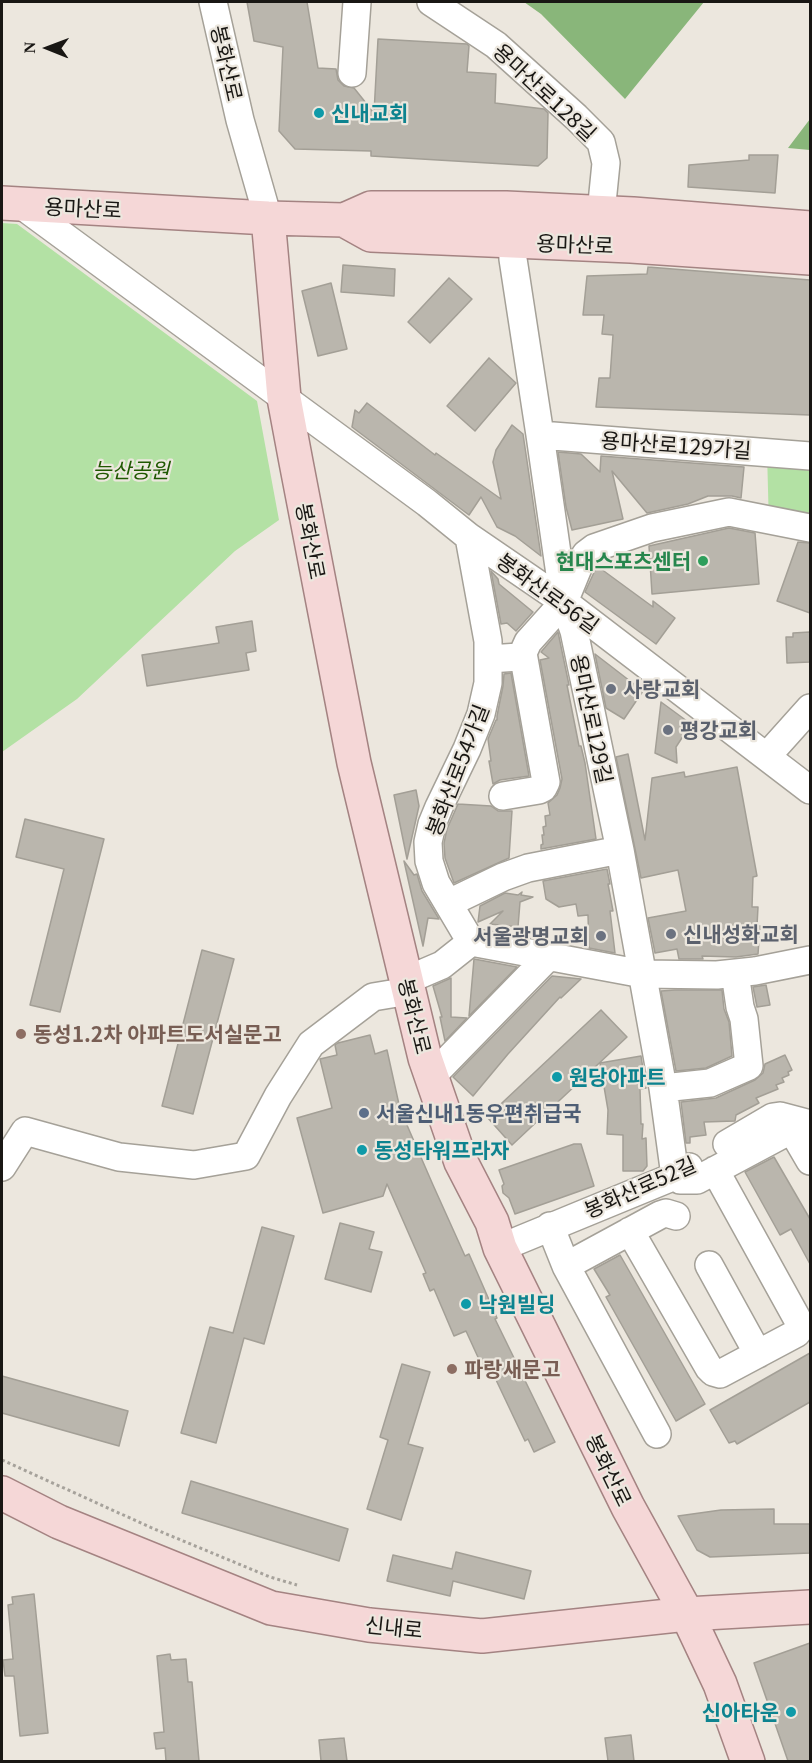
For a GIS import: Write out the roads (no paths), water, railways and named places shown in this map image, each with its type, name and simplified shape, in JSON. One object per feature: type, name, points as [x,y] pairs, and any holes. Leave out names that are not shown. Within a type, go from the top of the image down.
[{"type":"main road","name":"용마산로","points":[[11,204],[344,220],[370,208],[506,208],[633,214],[810,228]]},
{"type":"main road","name":"봉화산로","points":[[268,218],[284,399],[354,763],[425,1058],[461,1162],[492,1222],[500,1248],[628,1507],[687,1614],[720,1683],[748,1761]]},
{"type":"main road","name":"용마산로","points":[[344,220],[371,235],[631,246],[810,258]]},
{"type":"main road","name":"신내로","points":[[2,1493],[59,1522],[271,1608],[369,1625],[482,1635],[687,1614],[810,1607]]},
{"type":"street","name":"봉화산로","points":[[213,2],[240,120],[268,218]]},
{"type":"street","points":[[352,73],[357,2]]},
{"type":"street","name":"용마산로128길","points":[[431,2],[496,45],[601,142],[606,163],[601,213]]},
{"type":"street","name":"봉화산로56길","points":[[11,204],[284,399],[427,503],[469,537],[564,602],[810,790]]},
{"type":"street","name":"용마산로129길","points":[[512,241],[564,602],[574,631],[644,974],[675,1176]]},
{"type":"street","name":"용마산로129가길","points":[[540,435],[810,456]]},
{"type":"street","points":[[489,659],[519,657],[523,653],[528,642],[564,602],[580,563],[594,548],[652,528],[729,512],[810,528]]},
{"type":"street","name":"봉화산로54가길","points":[[469,537],[488,641],[488,683],[481,714],[432,824],[428,843],[429,861],[435,883],[471,942]]},
{"type":"street","points":[[503,796],[539,790],[546,782],[523,653]]},
{"type":"street","points":[[767,756],[810,708]]},
{"type":"street","points":[[449,903],[503,877],[528,868],[620,850]]},
{"type":"street","points":[[2,1167],[25,1131],[129,1159],[194,1165],[246,1156],[278,1096],[311,1044],[373,997],[408,986],[442,965],[471,942],[644,974],[717,975],[810,960]]},
{"type":"street","name":"봉화산로","points":[[431,1077],[548,957]]},
{"type":"street","points":[[663,1088],[713,1082],[749,1066],[744,1019],[735,973]]},
{"type":"street","name":"봉화산로52길","points":[[500,1248],[675,1176],[772,1118],[780,1116],[810,1124]]},
{"type":"street","points":[[675,1176],[680,1180],[692,1181],[785,1133],[796,1137],[810,1161]]},
{"type":"street","points":[[630,1231],[713,1372],[720,1374],[797,1333],[799,1322],[715,1170]]},
{"type":"street","points":[[567,1266],[660,1215],[666,1213],[676,1216]]},
{"type":"street","points":[[550,1226],[567,1266],[657,1434]]},
{"type":"street","points":[[709,1265],[758,1354]]},
{"type":"place","name":"신내교회","points":[[319,113]]},
{"type":"place","name":"현대스포츠센터","points":[[703,561]]},
{"type":"place","name":"사랑교회","points":[[611,689]]},
{"type":"place","name":"평강교회","points":[[668,730]]},
{"type":"place","name":"신내성화교회","points":[[671,934]]},
{"type":"place","name":"서울광명교회","points":[[601,936]]},
{"type":"place","name":"동성1.2차 아파트도서실문고","points":[[21,1034]]},
{"type":"place","name":"원당아파트","points":[[557,1077]]},
{"type":"place","name":"서울신내1동우편취급국","points":[[364,1113]]},
{"type":"place","name":"동성타워프라자","points":[[362,1150]]},
{"type":"place","name":"낙원빌딩","points":[[466,1304]]},
{"type":"place","name":"파랑새문고","points":[[452,1369]]},
{"type":"place","name":"신아타운","points":[[791,1712]]},
{"type":"park label","name":"능산공원","points":[[131,470]]}]
